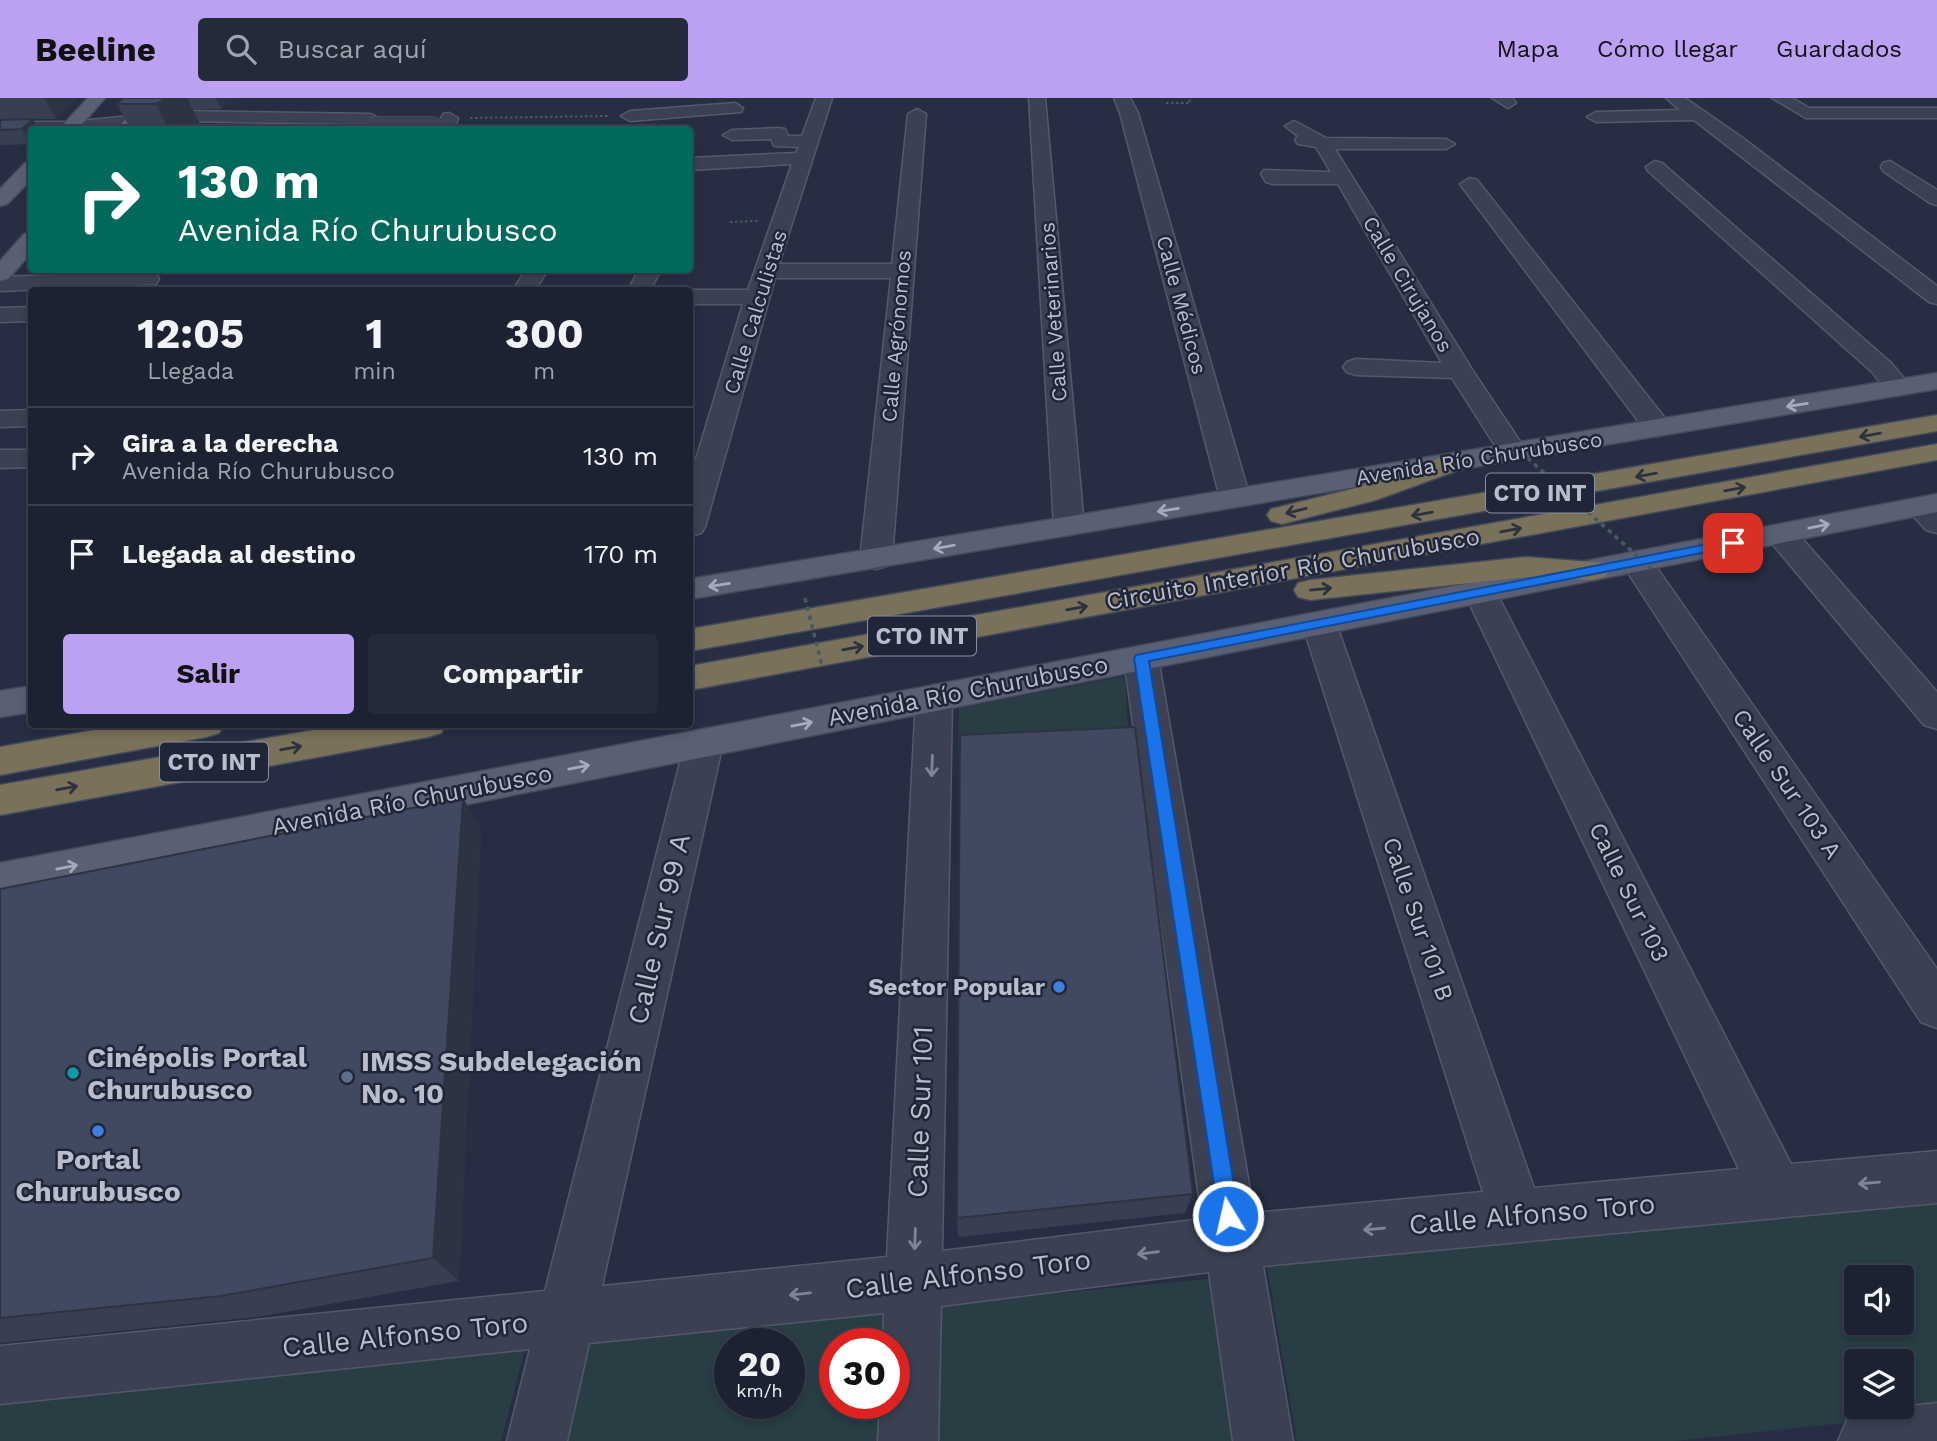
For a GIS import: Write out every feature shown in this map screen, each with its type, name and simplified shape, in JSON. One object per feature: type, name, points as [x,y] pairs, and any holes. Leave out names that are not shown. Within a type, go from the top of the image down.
[{"type":"highway","name":"Circuito Interior Río Churubusco","points":[[693,639],[1142,564],[1937,423]]},
{"type":"highway","name":"Circuito Interior Río Churubusco","points":[[693,677],[1937,452]]},
{"type":"highway","points":[[1142,564],[1201,534],[1366,494],[1454,462]]},
{"type":"highway","points":[[1155,595],[1234,598],[1527,566],[1594,570]]},
{"type":"highway","name":"CTO INT","points":[[0,761],[184,728]]},
{"type":"highway","name":"CTO INT","points":[[0,800],[405,728]]},
{"type":"main road","points":[[71,126],[97,98]]},
{"type":"main road","points":[[129,126],[152,98]]},
{"type":"main road","points":[[3,194],[28,171]]},
{"type":"main road","points":[[0,277],[28,244]]},
{"type":"main road","name":"Avenida Río Churubusco","points":[[693,589],[1454,462],[1513,449],[1658,428],[1937,381]]},
{"type":"main road","name":"Avenida Río Churubusco","points":[[0,880],[1594,570],[1645,566],[1781,534],[1931,511]]},
{"type":"main road","points":[[0,704],[28,700]]},
{"type":"street","points":[[271,118],[298,98]]},
{"type":"street","points":[[626,123],[644,98]]},
{"type":"street","name":"Calle Calculistas","points":[[693,517],[757,297],[824,98]]},
{"type":"street","name":"Calle Veterinarios","points":[[1037,98],[1069,526]]},
{"type":"street","points":[[1674,98],[1937,297]]},
{"type":"street","points":[[1780,98],[1806,113],[1937,113]]},
{"type":"street","points":[[129,126],[162,117],[271,118],[362,126],[385,105]]},
{"type":"street","name":"Calle Médicos","points":[[1125,105],[1235,498]]},
{"type":"street","points":[[626,123],[735,108]]},
{"type":"street","name":"Calle Agrónomos","points":[[876,558],[917,114]]},
{"type":"street","points":[[1596,117],[1699,115]]},
{"type":"street","points":[[0,127],[28,127]]},
{"type":"street","points":[[732,135],[779,133],[780,142],[807,149]]},
{"type":"street","name":"Calle Cirujanos","points":[[1288,133],[1322,143],[1460,371],[1513,449]]},
{"type":"street","points":[[1322,143],[1446,144]]},
{"type":"street","points":[[693,175],[807,149]]},
{"type":"street","points":[[1655,167],[1882,368],[1899,388]]},
{"type":"street","points":[[1890,167],[1937,199]]},
{"type":"street","points":[[1271,174],[1273,178],[1345,178]]},
{"type":"street","points":[[1470,184],[1658,428]]},
{"type":"street","points":[[767,271],[902,271]]},
{"type":"street","points":[[0,277],[39,273]]},
{"type":"street","points":[[0,277],[148,279]]},
{"type":"street","points":[[693,297],[757,297]]},
{"type":"street","points":[[0,315],[28,314]]},
{"type":"street","points":[[1356,367],[1460,371]]},
{"type":"street","points":[[0,419],[28,418]]},
{"type":"street","points":[[0,459],[28,458]]},
{"type":"street","points":[[1781,534],[1937,716]]},
{"type":"street","name":"Calle Sur 103 A","points":[[1645,566],[1937,1007]]},
{"type":"street","name":"Calle Sur 103","points":[[1480,592],[1777,1192]]},
{"type":"street","name":"Calle Sur 101 B","points":[[1319,623],[1517,1215]]},
{"type":"street","points":[[1141,658],[1263,1441]]},
{"type":"street","name":"Calle Sur 101","points":[[908,1441],[934,698]]},
{"type":"street","name":"Calle Sur 99 A","points":[[537,1441],[704,743]]},
{"type":"street","name":"Calle Alfonso Toro","points":[[0,1375],[914,1282],[1232,1242],[1937,1177]]},
{"type":"path","points":[[1166,103],[1190,103],[1189,98]]},
{"type":"path","points":[[447,124],[626,123]]},
{"type":"path","points":[[1513,449],[1645,566]]},
{"type":"path","points":[[805,598],[821,666]]},
{"type":"shaded area","points":[[1125,676],[1129,747],[958,753],[959,708]]},
{"type":"shaded area","points":[[1937,1195],[1937,1413],[1914,1415],[1914,1349],[1844,1349],[1844,1419],[1881,1419],[1676,1441],[1297,1441],[1266,1260]]},
{"type":"shaded area","points":[[1218,1278],[1242,1441],[937,1441],[940,1304]]},
{"type":"shaded area","points":[[885,1307],[884,1328],[819,1328],[819,1419],[880,1419],[879,1441],[561,1441],[584,1338]]},
{"type":"shaded area","points":[[528,1338],[501,1441],[0,1441],[0,1391]]},
{"type":"building","points":[[123,98],[167,98],[156,104],[117,104]]},
{"type":"building","points":[[33,119],[22,129],[0,130],[0,120]]},
{"type":"building","name":"Sector Popular","points":[[1135,727],[1193,1194],[957,1218],[960,735]]},
{"type":"building","points":[[463,798],[433,1258],[221,1296],[0,1318],[0,889]]},
{"type":"place","name":"Sector Popular","points":[[1059,987]]},
{"type":"place","name":"Cinépolis Portal Churubusco","points":[[73,1073]]},
{"type":"place","name":"IMSS Subdelegación No. 10","points":[[347,1077]]},
{"type":"place","name":"Portal Churubusco","points":[[98,1131]]},
{"type":"route","points":[[1228,1216],[1141,658],[1733,543]]}]
